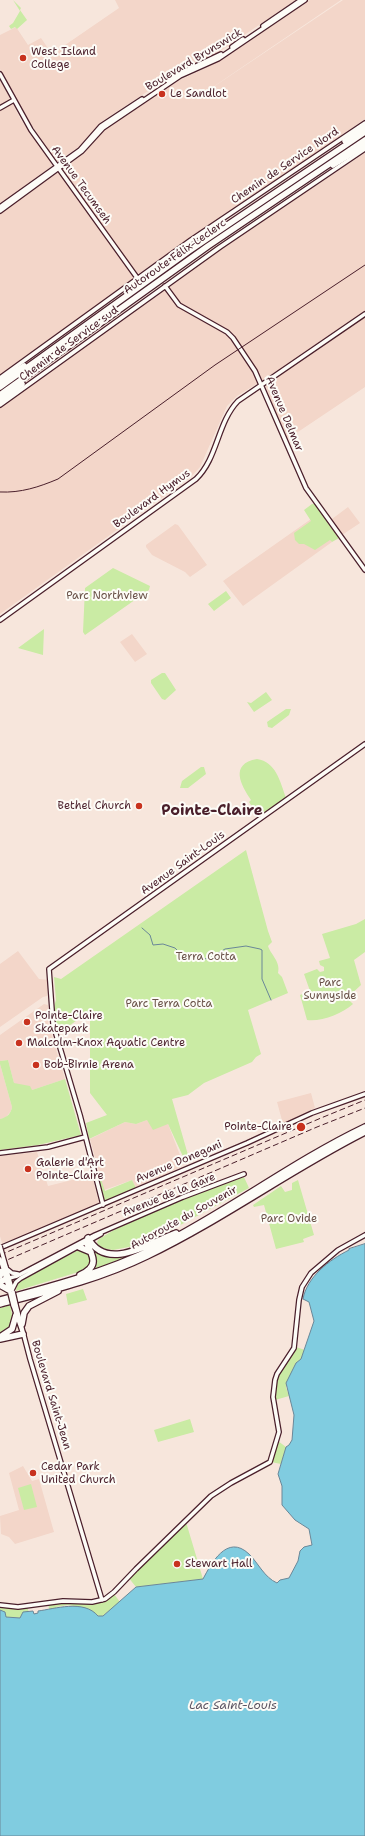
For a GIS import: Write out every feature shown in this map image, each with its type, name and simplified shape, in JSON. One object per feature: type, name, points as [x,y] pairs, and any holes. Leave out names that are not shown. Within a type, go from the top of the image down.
[{"type":"highway","points":[[318,163],[365,127]]},
{"type":"highway","name":"Autoroute Félix-Leclerc","points":[[0,387],[195,247],[365,132]]},
{"type":"highway","name":"Autoroute Félix-Leclerc","points":[[0,395],[198,254],[365,140]]},
{"type":"highway","points":[[301,183],[365,146]]},
{"type":"highway","points":[[0,381],[56,347]]},
{"type":"highway","points":[[0,400],[43,365]]},
{"type":"highway","name":"Autoroute du Souvenir","points":[[0,1300],[60,1284],[129,1259],[192,1228],[365,1127]]},
{"type":"highway","name":"Autoroute du Souvenir","points":[[0,1305],[13,1304],[115,1270],[163,1248],[365,1132]]},
{"type":"highway","points":[[87,1240],[101,1252],[121,1254],[134,1251],[192,1228]]},
{"type":"highway","points":[[60,1284],[89,1270],[93,1262],[87,1240]]},
{"type":"highway","points":[[79,1247],[91,1252]]},
{"type":"highway","points":[[0,1276],[5,1268]]},
{"type":"highway","points":[[0,1282],[8,1279]]},
{"type":"highway","points":[[0,1285],[11,1291]]},
{"type":"highway","points":[[22,1324],[24,1313],[30,1305],[71,1285]]},
{"type":"highway","points":[[0,1338],[12,1329],[16,1315]]},
{"type":"highway","points":[[0,1338],[23,1334]]},
{"type":"street","name":"Boulevard Brunswick","points":[[0,211],[58,168],[82,148],[101,126],[175,76],[219,55],[301,0]]},
{"type":"street","name":"Boulevard Brunswick","points":[[0,207],[83,151],[103,128],[180,76],[218,59],[306,0]]},
{"type":"street","name":"Avenue Tecumseh","points":[[0,74],[28,125],[138,279]]},
{"type":"street","points":[[0,108],[14,100]]},
{"type":"street","name":"Chemin de Service Nord","points":[[0,378],[216,223],[365,122]]},
{"type":"street","name":"Chemin de Service sud","points":[[0,405],[226,243],[365,149]]},
{"type":"street","name":"Avenue Delmar","points":[[165,286],[178,304],[230,334],[255,370],[306,488],[365,570]]},
{"type":"street","name":"Boulevard Hymus","points":[[0,620],[196,479],[207,465],[230,410],[240,399],[365,314]]},
{"type":"street","name":"Avenue Saint-Louis","points":[[85,1137],[53,1022],[49,969],[365,744]]},
{"type":"street","name":"Avenue Donegani","points":[[0,1247],[103,1205],[312,1113],[365,1094]]},
{"type":"street","points":[[0,1153],[48,1147],[85,1137],[103,1205]]},
{"type":"street","name":"Avenue de la Gare","points":[[20,1276],[101,1233],[178,1198],[244,1174]]},
{"type":"street","points":[[0,1605],[17,1607],[51,1601],[90,1603],[102,1600],[114,1592],[211,1496],[230,1483],[270,1462],[279,1432],[273,1396],[276,1374],[294,1348],[298,1300],[301,1289],[308,1276],[316,1268],[341,1248],[365,1235]]},
{"type":"street","name":"Avenue de la Gare","points":[[20,1276],[79,1247],[87,1240]]},
{"type":"street","name":"Boulevard Saint-Jean","points":[[0,1247],[16,1315],[23,1334],[102,1600]]},
{"type":"street","name":"Boulevard Saint-Jean","points":[[0,1259],[5,1268]]},
{"type":"street","points":[[5,1268],[20,1276]]},
{"type":"street","points":[[8,1279],[20,1276]]},
{"type":"street","points":[[11,1291],[20,1276]]},
{"type":"street","name":"Boulevard Saint-Jean","points":[[13,1304],[22,1324],[23,1334]]},
{"type":"shaded area","points":[[115,0],[296,0],[216,54],[177,72],[101,122],[80,146],[57,162],[31,124],[0,69],[0,35],[16,27],[28,45],[41,38],[52,54],[119,8]]},
{"type":"shaded area","points":[[310,0],[341,0],[182,108],[343,0],[365,0],[365,119],[138,274],[134,279],[0,375],[0,214],[58,172],[68,185],[72,182],[63,169],[83,154],[104,130],[178,81],[214,64],[229,55]]},
{"type":"shaded area","points":[[0,79],[21,120],[51,162],[52,166],[0,204]]},
{"type":"shaded area","points":[[365,153],[365,387],[286,440],[263,380],[237,396],[227,406],[200,467],[192,476],[0,614],[0,408],[232,241]]},
{"type":"shaded area","points":[[348,507],[360,523],[342,535],[332,519]]},
{"type":"shaded area","points":[[313,519],[332,542],[243,606],[223,581]]},
{"type":"shaded area","points":[[175,524],[178,525],[207,565],[190,577],[185,572],[152,555],[146,547],[146,545]]},
{"type":"shaded area","points":[[132,634],[147,654],[135,662],[120,642]]},
{"type":"shaded area","points":[[18,951],[39,979],[49,980],[47,996],[43,997],[0,1027],[0,964]]},
{"type":"shaded area","points":[[44,1004],[48,1005],[48,1023],[65,1079],[32,1090],[14,1083],[8,1060],[0,1061],[0,1035]]},
{"type":"shaded area","points":[[0,1064],[12,1107],[11,1111],[6,1117],[0,1119]]},
{"type":"shaded area","points":[[311,1093],[315,1108],[283,1124],[277,1102]]},
{"type":"shaded area","points":[[147,1120],[168,1124],[183,1163],[181,1167],[136,1188],[132,1180],[104,1190],[90,1139],[125,1122],[136,1124]]},
{"type":"shaded area","points":[[37,1152],[48,1186],[92,1175],[99,1203],[26,1236],[2,1243],[0,1236],[0,1156]]},
{"type":"shaded area","points":[[23,1466],[32,1481],[39,1479],[54,1532],[15,1544],[9,1537],[1,1534],[0,1516],[19,1510],[9,1473]]},
{"type":"green space","points":[[13,0],[21,8],[20,10],[27,20],[17,29],[15,27],[11,29],[9,26],[13,23],[20,11]]},
{"type":"green space","points":[[312,504],[315,504],[339,538],[332,542],[330,540],[315,550],[304,544],[299,544],[295,540],[294,533],[311,521],[304,510]]},
{"type":"green space","name":"Parc Northview","points":[[113,568],[150,586],[149,590],[85,635],[83,632],[85,588]]},
{"type":"green space","points":[[226,591],[231,598],[214,611],[208,604]]},
{"type":"green space","points":[[44,629],[43,655],[18,648]]},
{"type":"green space","points":[[162,673],[165,673],[176,690],[165,700],[162,699],[151,683],[151,680]]},
{"type":"green space","points":[[266,692],[272,700],[254,712],[247,702],[251,703]]},
{"type":"green space","points":[[286,709],[291,709],[289,715],[272,728],[268,727],[267,722]]},
{"type":"green space","points":[[257,759],[269,764],[273,768],[286,798],[259,817],[249,802],[251,800],[241,782],[240,776],[240,770],[243,765]]},
{"type":"green space","points":[[201,767],[204,767],[206,774],[188,788],[180,788],[182,781]]},
{"type":"green space","name":"Terra Cotta","points":[[246,850],[272,942],[268,946],[277,962],[279,969],[278,973],[282,977],[288,993],[248,1010],[261,1054],[252,1062],[204,1083],[188,1095],[172,1099],[190,1162],[186,1163],[168,1124],[153,1130],[147,1120],[136,1124],[125,1122],[89,1139],[86,1123],[107,1115],[90,1093],[90,1011],[59,1033],[54,1012],[56,1000],[54,977],[61,979]]},
{"type":"green space","name":"Parc Sunnyside","points":[[365,919],[365,952],[354,960],[361,985],[347,998],[353,1004],[343,1011],[331,1016],[319,1020],[307,1020],[300,995],[310,991],[304,974],[317,969],[320,972],[324,971],[324,967],[320,965],[319,961],[330,958],[322,934],[356,924]]},
{"type":"green space","points":[[8,1060],[14,1083],[30,1086],[32,1090],[65,1079],[81,1135],[38,1145],[0,1150],[0,1119],[11,1112],[12,1107],[0,1064],[0,1061]]},
{"type":"green space","points":[[244,1177],[249,1188],[171,1230],[134,1246],[113,1250],[102,1248],[98,1245],[97,1242],[99,1239],[114,1230],[189,1196]]},
{"type":"green space","points":[[101,1179],[105,1191],[132,1180],[136,1188],[106,1202],[103,1200],[98,1182]]},
{"type":"green space","name":"Parc Ovide","points":[[298,1180],[314,1235],[303,1239],[304,1242],[276,1249],[264,1205],[254,1207],[253,1205],[281,1186],[285,1192],[292,1190],[292,1183]]},
{"type":"green space","points":[[155,1245],[91,1271],[90,1246],[106,1254]]},
{"type":"green space","points":[[82,1250],[88,1254],[90,1258],[90,1265],[85,1270],[16,1291],[17,1284],[22,1279],[77,1251]]},
{"type":"green space","points":[[83,1289],[87,1300],[68,1305],[66,1294]]},
{"type":"green space","points":[[10,1305],[12,1322],[0,1335],[0,1308]]},
{"type":"green space","points":[[296,1347],[305,1350],[301,1359],[296,1363],[286,1387],[289,1396],[275,1400],[275,1384]]},
{"type":"green space","points":[[190,1419],[194,1432],[158,1442],[154,1430]]},
{"type":"green space","points":[[278,1441],[286,1447],[281,1464],[271,1462]]},
{"type":"green space","points":[[31,1484],[37,1507],[24,1510],[18,1488]]},
{"type":"green space","points":[[186,1522],[203,1579],[136,1587],[128,1577]]},
{"type":"green space","points":[[114,1594],[120,1602],[101,1617],[85,1608],[68,1605],[49,1609],[48,1603],[96,1604]]},
{"type":"green space","points":[[0,1606],[27,1607],[29,1612],[26,1612],[20,1618],[6,1617],[4,1612],[0,1610]]},
{"type":"water","name":"Lac Saint-Louis","points":[[365,1244],[365,1836],[0,1836],[0,1610],[5,1612],[6,1617],[20,1618],[23,1612],[33,1611],[34,1614],[38,1613],[38,1611],[77,1606],[92,1611],[98,1616],[103,1616],[136,1587],[203,1579],[215,1559],[227,1549],[234,1547],[241,1548],[249,1554],[265,1574],[277,1583],[280,1580],[289,1578],[298,1561],[300,1551],[304,1547],[312,1545],[309,1529],[295,1520],[282,1505],[282,1486],[278,1474],[286,1447],[292,1440],[294,1415],[286,1383],[296,1363],[301,1359],[314,1321],[309,1302],[303,1299],[309,1283],[320,1270],[349,1249]]},
{"type":"waterway","points":[[142,928],[150,935],[153,945],[163,944],[175,948],[187,956],[201,960],[212,957],[225,949],[246,946],[262,950],[262,979],[271,1000]]},
{"type":"tram line","points":[[0,492],[15,492],[30,489],[58,479],[215,365],[365,265]]},
{"type":"railway","points":[[0,1255],[365,1100]]},
{"type":"railway","points":[[0,1263],[317,1127],[365,1108]]},
{"type":"place","name":"West Island College","points":[[23,58]]},
{"type":"place","name":"Le Sandlot","points":[[162,94]]},
{"type":"place","name":"Bethel Church","points":[[139,806]]},
{"type":"place","name":"Pointe-Claire Skatepark","points":[[27,1022]]},
{"type":"place","name":"Malcolm-Knox Aquatic Centre","points":[[19,1043]]},
{"type":"place","name":"Bob-Birnie Arena","points":[[36,1065]]},
{"type":"place","name":"Pointe-Claire","points":[[301,1127]]},
{"type":"place","name":"Galerie d'Art Pointe-Claire","points":[[28,1169]]},
{"type":"place","name":"Cedar Park United Church","points":[[33,1473]]},
{"type":"place","name":"Stewart Hall","points":[[177,1564]]},
{"type":"district","name":"Pointe-Claire","points":[[212,811]]},
{"type":"park label","name":"Parc Terra Cotta","points":[[169,1004]]}]
